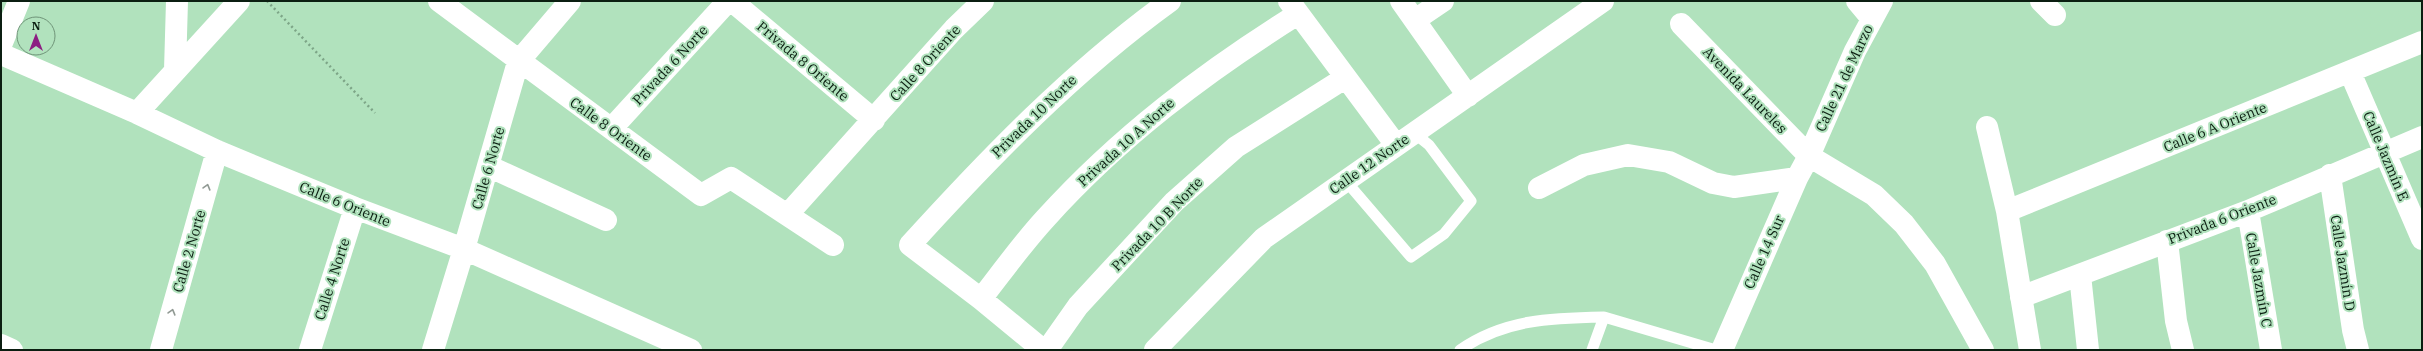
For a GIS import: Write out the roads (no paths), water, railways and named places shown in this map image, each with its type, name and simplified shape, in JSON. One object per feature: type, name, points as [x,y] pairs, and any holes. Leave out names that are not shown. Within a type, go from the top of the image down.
[{"type":"street","points":[[1,45],[18,1]]},
{"type":"street","points":[[175,70],[177,1]]},
{"type":"street","points":[[137,113],[239,1]]},
{"type":"street","name":"Calle 8 Oriente","points":[[439,1],[518,62],[612,128],[701,195],[731,178],[788,214],[833,245]]},
{"type":"street","name":"Calle 6 Norte","points":[[433,350],[464,250],[518,62],[570,1]]},
{"type":"street","name":"Privada 6 Norte","points":[[612,128],[728,1]]},
{"type":"street","name":"Privada 8 Oriente","points":[[732,1],[874,120]]},
{"type":"street","name":"Calle 8 Oriente","points":[[788,214],[874,120],[954,29],[983,1]]},
{"type":"street","name":"Privada 10 Norte","points":[[981,299],[910,245],[985,163],[1079,74],[1170,1]]},
{"type":"street","points":[[1401,1],[1468,96]]},
{"type":"street","points":[[1415,20],[1443,1]]},
{"type":"street","name":"Calle 12 Norte","points":[[1155,350],[1264,238],[1603,1]]},
{"type":"street","points":[[1857,1],[1877,10]]},
{"type":"street","points":[[1293,7],[1396,145]]},
{"type":"street","name":"Privada 10 A Norte","points":[[981,299],[1044,220],[1095,168],[1153,115],[1293,7]]},
{"type":"street","name":"Calle 21 de Marzo","points":[[1809,156],[1831,103],[1877,10]]},
{"type":"street","name":"Avenida Laureles","points":[[1681,24],[1809,156],[1874,195],[1904,224],[1935,264],[1983,350]]},
{"type":"street","name":"Calle 6 A Oriente","points":[[2007,211],[2422,42]]},
{"type":"street","name":"Calle 6 Oriente","points":[[1,54],[137,113],[217,151],[355,208],[464,250],[691,350]]},
{"type":"street","name":"Calle Jazmín E","points":[[2350,72],[2421,236]]},
{"type":"street","name":"Privada 10 B Norte","points":[[1047,350],[1078,306],[1174,202],[1236,147],[1345,78]]},
{"type":"street","points":[[1987,127],[2007,211],[2030,350]]},
{"type":"street","name":"Privada 6 Oriente","points":[[2021,297],[2248,211],[2422,137]]},
{"type":"street","name":"Calle 2 Norte","points":[[161,350],[217,151]]},
{"type":"street","points":[[1539,188],[1584,165],[1628,155],[1669,162],[1713,183],[1734,187],[1797,178]]},
{"type":"street","name":"Calle 14 Sur","points":[[1722,350],[1797,178],[1809,156]]},
{"type":"street","points":[[488,166],[606,220]]},
{"type":"street","name":"Calle Jazmín D","points":[[2330,176],[2353,330],[2358,350]]},
{"type":"street","name":"Calle 4 Norte","points":[[310,350],[355,208]]},
{"type":"street","name":"Calle Jazmín C","points":[[2248,211],[2271,350]]},
{"type":"street","points":[[2166,241],[2176,321],[2182,350]]},
{"type":"street","points":[[2080,275],[2088,350]]},
{"type":"street","points":[[981,299],[1043,350]]},
{"type":"lane","points":[[1346,180],[1411,257],[1416,254],[1444,234],[1470,201],[1429,146],[1414,133]]},
{"type":"lane","points":[[1592,350],[1604,317]]},
{"type":"lane","points":[[1460,350],[1497,330],[1543,319],[1604,317],[1716,350]]}]
